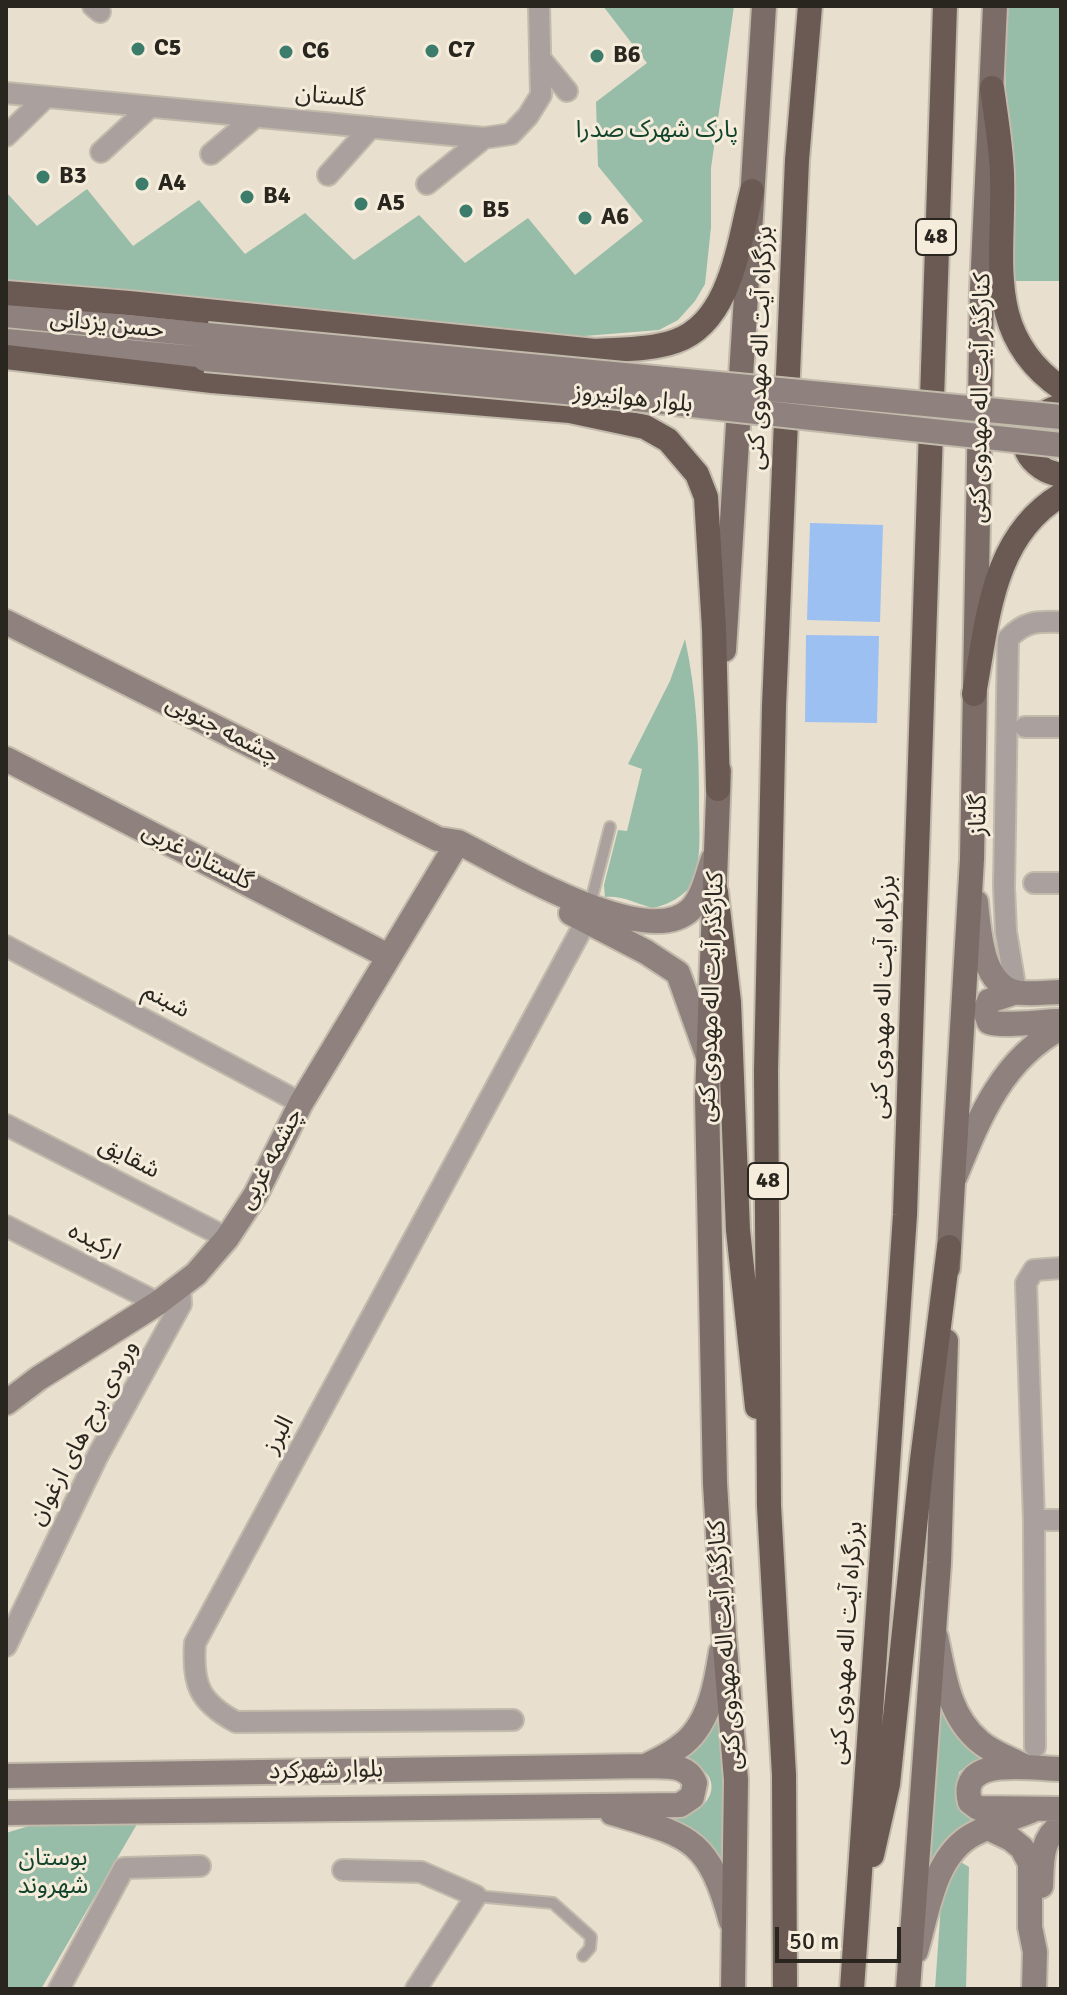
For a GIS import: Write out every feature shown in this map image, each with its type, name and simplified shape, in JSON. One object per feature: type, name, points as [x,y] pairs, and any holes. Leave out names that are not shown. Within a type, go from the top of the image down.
[{"type":"highway","name":"بزرگراه آیت اله مهدوی کنی","points":[[785,1989],[784,1775],[769,1506],[766,1071],[774,706],[797,160],[810,6]]},
{"type":"highway","name":"بزرگراه آیت اله مهدوی کنی","points":[[852,1989],[905,1215],[945,6]]},
{"type":"highway","points":[[992,88],[1002,170],[1006,315],[1026,358],[1061,388]]},
{"type":"highway","points":[[595,351],[667,343],[684,337],[702,325],[715,310],[726,288],[752,191]]},
{"type":"highway","points":[[6,293],[595,351],[641,360],[655,367],[664,375],[668,396],[664,408],[644,416],[212,381],[6,357]]},
{"type":"highway","points":[[1061,406],[1039,414],[1029,424],[1025,440],[1028,453],[1041,468],[1061,476]]},
{"type":"highway","points":[[570,411],[645,427],[668,440],[697,474],[706,497],[710,541],[718,789]]},
{"type":"highway","points":[[974,694],[1000,568],[1023,528],[1061,495]]},
{"type":"highway","points":[[716,892],[729,1002],[738,1230],[750,1359],[769,1506]]},
{"type":"highway","points":[[854,1931],[888,1784],[922,1460],[949,1247]]},
{"type":"main road","name":"کنارگذر آیت اله مهدوی کنی","points":[[733,1989],[736,1780],[715,1483],[707,1054],[727,580],[764,6]]},
{"type":"main road","name":"کنارگذر آیت اله مهدوی کنی","points":[[908,1982],[941,1521],[949,1247],[972,859],[982,289],[995,6]]},
{"type":"street","name":"گلستان","points":[[6,93],[484,138],[511,134],[528,116],[541,95],[539,6]]},
{"type":"street","points":[[540,58],[567,91]]},
{"type":"street","points":[[6,136],[46,97]]},
{"type":"street","points":[[101,152],[150,107]]},
{"type":"street","points":[[211,154],[255,117]]},
{"type":"street","points":[[328,175],[371,127]]},
{"type":"street","points":[[427,184],[484,138]]},
{"type":"street","name":"حسن یزدانی","points":[[6,315],[206,347]]},
{"type":"street","name":"حسن یزدانی","points":[[6,341],[206,347]]},
{"type":"street","name":"بلوار هوانیروز","points":[[206,347],[1061,417]]},
{"type":"street","name":"بلوار هوانیروز","points":[[206,347],[609,396],[1061,445]]},
{"type":"street","name":"گلناز","points":[[1016,992],[1006,932],[1004,887],[1008,639],[1019,627],[1034,621],[1061,622]]},
{"type":"street","name":"چشمه جنوبی","points":[[6,622],[588,914],[678,973],[707,1054]]},
{"type":"street","points":[[1025,727],[1061,727]]},
{"type":"street","name":"گلستان غربی","points":[[6,759],[388,956]]},
{"type":"street","name":"چشمه غربی","points":[[6,1403],[39,1378],[158,1303],[196,1274],[227,1238],[256,1194],[301,1103],[449,845]]},
{"type":"street","name":"چشمه جنوبی","points":[[588,914],[642,922],[674,921],[691,909],[701,893],[716,848]]},
{"type":"street","points":[[972,859],[979,928],[986,961],[1004,986],[1016,992]]},
{"type":"street","points":[[1034,883],[1061,883]]},
{"type":"street","name":"البرز","points":[[513,1720],[236,1722],[201,1696],[193,1670],[195,1643],[588,914]]},
{"type":"street","name":"شبنم","points":[[6,946],[301,1103]]},
{"type":"street","points":[[1061,992],[1016,992],[989,1001],[985,1011],[989,1022],[999,1026],[1061,1021]]},
{"type":"street","points":[[953,1183],[976,1126],[1006,1074],[1032,1046],[1061,1028]]},
{"type":"street","name":"شقایق","points":[[6,1125],[227,1238]]},
{"type":"street","name":"ارکیده","points":[[6,1226],[158,1303]]},
{"type":"street","points":[[1032,1758],[1034,1520],[1026,1283],[1034,1270],[1061,1268]]},
{"type":"street","name":"ورودی برج های ارغوان","points":[[6,1646],[97,1457],[181,1304],[180,1286]]},
{"type":"street","points":[[1034,1520],[1061,1520]]},
{"type":"street","points":[[934,1628],[948,1691],[959,1721],[981,1743],[1061,1769]]},
{"type":"street","points":[[646,1766],[682,1746],[707,1713],[716,1683],[724,1635]]},
{"type":"street","points":[[1032,1758],[977,1772],[967,1792],[970,1802],[978,1808],[1061,1809]]},
{"type":"street","name":"بلوار شهرکرد","points":[[6,1776],[646,1766],[681,1768],[695,1783],[692,1797],[680,1805],[6,1813]]},
{"type":"street","points":[[590,1806],[676,1832],[694,1844],[707,1860],[722,1889],[735,1938]]},
{"type":"street","points":[[908,1982],[940,1871],[960,1844],[971,1835],[1033,1810]]},
{"type":"street","points":[[1034,1989],[1042,1860],[1048,1837],[1061,1825]]},
{"type":"street","points":[[988,1828],[1022,1848],[1030,1863],[1030,1927],[1035,1952]]},
{"type":"street","points":[[59,1989],[124,1868],[200,1866]]},
{"type":"street","points":[[343,1870],[421,1872],[476,1896],[416,1989]]},
{"type":"lane","points":[[588,914],[610,827]]},
{"type":"lane","points":[[476,1896],[553,1903],[591,1937],[590,1948],[583,1956]]},
{"type":"green space","name":"پارک شهرک صدرا","points":[[603,6],[734,6],[711,168],[711,227],[705,284],[678,320],[659,330],[572,337],[6,285],[6,192],[37,226],[87,189],[133,246],[199,200],[245,254],[305,213],[354,260],[419,215],[465,263],[528,218],[575,275],[643,221],[598,166],[596,102],[647,63]]},
{"type":"green space","points":[[1006,6],[1061,6],[1061,281],[1009,281]]},
{"type":"green space","points":[[685,639],[696,722],[699,853],[693,881],[686,891],[671,902],[653,908],[605,897],[604,885],[618,830],[627,831],[642,769],[628,764],[670,681]]},
{"type":"green space","points":[[941,1678],[989,1756],[959,1772],[958,1803],[990,1818],[923,1901]]},
{"type":"green space","points":[[722,1702],[729,1891],[652,1818],[690,1814],[707,1800],[712,1788],[708,1775],[697,1765],[679,1757]]},
{"type":"green space","name":"بوستان شهروند","points":[[137,1824],[41,1989],[6,1989],[6,1833],[29,1826]]},
{"type":"green space","points":[[959,1861],[969,1867],[966,1989],[935,1989],[942,1890]]},
{"type":"water","points":[[810,523],[883,525],[880,622],[807,620]]},
{"type":"water","points":[[806,635],[879,636],[877,723],[805,722]]},
{"type":"place","name":"C5","points":[[138,49]]},
{"type":"place","name":"C7","points":[[432,51]]},
{"type":"place","name":"C6","points":[[286,52]]},
{"type":"place","name":"B6","points":[[597,56]]},
{"type":"place","name":"B3","points":[[43,177]]},
{"type":"place","name":"A4","points":[[142,184]]},
{"type":"place","name":"B4","points":[[247,197]]},
{"type":"place","name":"A5","points":[[361,204]]},
{"type":"place","name":"B5","points":[[466,211]]},
{"type":"place","name":"A6","points":[[585,218]]}]
